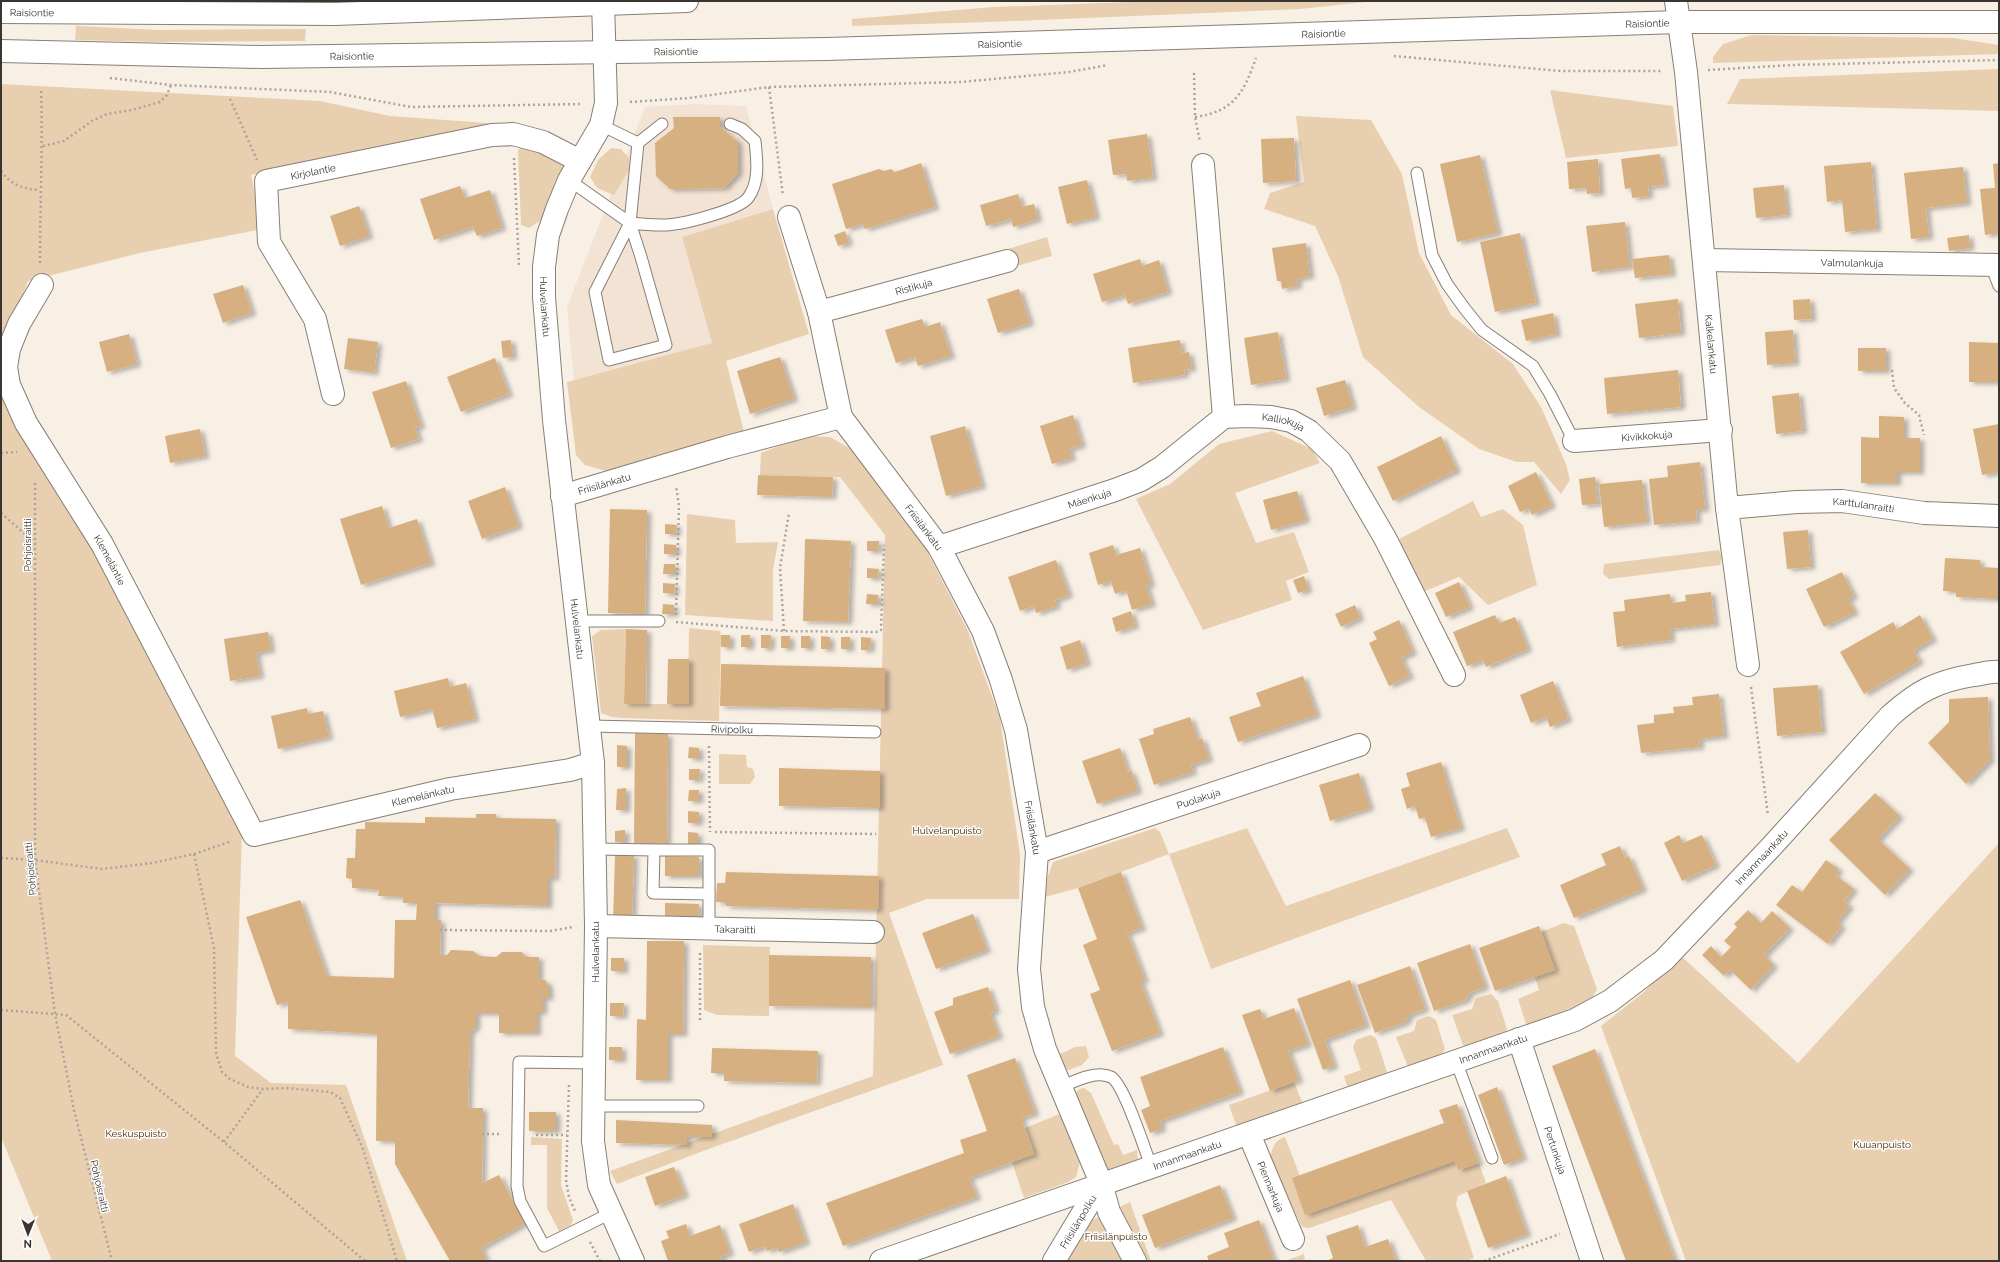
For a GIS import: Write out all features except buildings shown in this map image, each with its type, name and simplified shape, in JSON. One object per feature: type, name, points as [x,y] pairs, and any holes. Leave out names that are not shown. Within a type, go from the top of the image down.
[{"type":"street","name":"Raisiontie","points":[[1,12],[335,14],[688,1]]},
{"type":"street","name":"Kalkelankatu","points":[[1676,1],[1686,72],[1727,508],[1748,665]]},
{"type":"street","name":"Hulvelankatu","points":[[603,3],[606,103],[601,125],[569,180],[556,210],[548,235],[544,267],[544,305],[562,496],[590,726],[593,763],[595,849],[585,926],[594,1063],[595,1164],[599,1185],[632,1261]]},
{"type":"street","name":"Raisiontie","points":[[1,51],[261,57],[843,48],[1679,22],[1999,22]]},
{"type":"street","name":"Kirjolantie","points":[[266,181],[492,135],[513,134],[543,142],[580,160]]},
{"type":"street","points":[[1203,165],[1224,418]]},
{"type":"street","points":[[266,181],[269,242],[316,319],[333,394]]},
{"type":"street","points":[[789,218],[819,312],[841,417]]},
{"type":"street","name":"Valmulankuja","points":[[1704,260],[1995,265]]},
{"type":"street","name":"Ristikuja","points":[[819,312],[1007,261]]},
{"type":"street","name":"Klemeläntie","points":[[42,285],[19,324],[9,349],[6,367],[9,385],[26,423],[102,544],[254,835]]},
{"type":"street","name":"Kalliokuja","points":[[1224,418],[1246,416],[1271,417],[1291,421],[1309,431],[1340,461],[1385,538],[1454,676]]},
{"type":"street","name":"Friisilänkatu","points":[[562,496],[674,464],[727,447],[841,417],[939,547],[983,630],[1001,680],[1016,730],[1037,852],[1029,969],[1033,1007],[1046,1049],[1101,1183],[1109,1212],[1135,1261]]},
{"type":"street","name":"Mäenkuja","points":[[939,547],[1115,490],[1141,480],[1162,467],[1224,418]]},
{"type":"street","name":"Kivikkokuja","points":[[1574,441],[1720,430]]},
{"type":"street","name":"Karttulanraitti","points":[[1727,508],[1842,500],[1924,513],[1999,516]]},
{"type":"street","name":"Innanmaankatu","points":[[881,1261],[1101,1183],[1249,1134],[1575,1020],[1610,1000],[1664,960],[1772,846],[1890,716],[1910,698],[1927,688],[1952,679],[1999,672]]},
{"type":"street","name":"Puolakuja","points":[[1037,852],[1359,745]]},
{"type":"street","name":"Klemelänkatu","points":[[254,835],[450,790],[556,772],[593,763]]},
{"type":"street","name":"Takaraitti","points":[[585,926],[874,932]]},
{"type":"street","name":"Pertunkuja","points":[[1519,1039],[1592,1261]]},
{"type":"street","name":"Piennarkuja","points":[[1249,1134],[1293,1239]]},
{"type":"street","name":"Friisilänpolku","points":[[1054,1261],[1101,1183]]},
{"type":"lane","points":[[630,223],[666,345],[609,360],[595,292],[630,223],[638,143],[662,124]]},
{"type":"lane","points":[[569,180],[630,223],[662,226],[722,213],[748,198],[754,185],[757,170],[755,141],[748,133],[730,124]]},
{"type":"lane","points":[[601,125],[638,143]]},
{"type":"lane","points":[[1417,173],[1432,255],[1447,284],[1465,310],[1482,330],[1533,366],[1550,394],[1574,441]]},
{"type":"lane","points":[[1995,265],[1999,286]]},
{"type":"lane","points":[[577,621],[659,621]]},
{"type":"lane","name":"Rivipolku","points":[[590,726],[875,732]]},
{"type":"lane","points":[[595,849],[709,850],[709,894],[705,929]]},
{"type":"lane","points":[[654,850],[653,893],[709,894]]},
{"type":"lane","points":[[1456,1061],[1492,1158]]},
{"type":"lane","points":[[594,1063],[519,1062],[517,1186],[520,1201],[544,1246],[610,1213]]},
{"type":"lane","points":[[1061,1086],[1084,1078],[1101,1075],[1112,1078],[1122,1088],[1151,1166]]},
{"type":"lane","points":[[594,1106],[698,1106]]},
{"type":"path","points":[[1195,117],[1212,115],[1225,108],[1240,93],[1248,82],[1259,52]]},
{"type":"path","points":[[1389,55],[1560,71],[1686,72],[1792,65],[1999,60]]},
{"type":"path","points":[[646,101],[689,98],[769,87],[961,82],[1069,72],[1116,63]]},
{"type":"path","points":[[1194,73],[1195,117],[1203,165]]},
{"type":"path","points":[[106,78],[171,85],[330,92],[411,107],[559,104]]},
{"type":"path","points":[[43,146],[64,141],[87,124],[107,114],[132,110],[160,102],[167,95],[171,85]]},
{"type":"path","points":[[769,87],[782,191],[789,218]]},
{"type":"path","points":[[41,88],[43,146],[40,190],[40,266],[42,285]]},
{"type":"path","points":[[230,99],[266,181]]},
{"type":"path","points":[[511,106],[519,266]]},
{"type":"path","points":[[1,171],[11,183],[24,189],[40,190]]},
{"type":"path","points":[[1892,370],[1894,388],[1905,403],[1919,415],[1924,435]]},
{"type":"path","points":[[674,464],[679,506],[676,622]]},
{"type":"path","name":"Pohjoisraitti","points":[[35,481],[35,860],[55,1014],[74,1110],[112,1261]]},
{"type":"path","points":[[1,513],[35,544]]},
{"type":"path","points":[[784,631],[780,568],[789,513]]},
{"type":"path","points":[[659,621],[784,631],[876,632],[882,630],[884,545]]},
{"type":"path","points":[[1748,665],[1772,846]]},
{"type":"path","points":[[709,743],[709,832],[876,834]]},
{"type":"path","points":[[1,858],[35,860],[102,869],[152,863],[194,854],[254,835]]},
{"type":"path","points":[[194,854],[214,948],[216,1053],[222,1072],[230,1079],[248,1086],[263,1089],[286,1088],[330,1092],[340,1098],[363,1149],[397,1261]]},
{"type":"path","points":[[440,930],[550,931],[585,926]]},
{"type":"path","points":[[574,934],[585,926]]},
{"type":"path","points":[[700,1020],[705,929]]},
{"type":"path","points":[[1,1010],[66,1015],[224,1142],[365,1261]]},
{"type":"path","points":[[569,1062],[566,1180],[568,1197],[600,1261]]},
{"type":"path","points":[[224,1142],[263,1089]]},
{"type":"path","points":[[1484,1261],[1581,1226]]},
{"type":"shaded area","points":[[695,104],[746,106],[773,209],[682,237],[734,422],[581,457],[567,307],[645,107]]},
{"type":"green space","points":[[1157,1],[1375,1],[1300,9],[990,22],[852,26],[852,19],[993,7]]},
{"type":"green space","points":[[76,26],[160,30],[306,29],[305,41],[159,42],[75,40]]},
{"type":"green space","points":[[1752,35],[1953,38],[1999,45],[1999,54],[1713,63],[1713,57],[1723,44]]},
{"type":"green space","points":[[1999,69],[1999,111],[1727,104],[1740,79]]},
{"type":"green space","points":[[1,84],[320,101],[390,116],[501,124],[251,175],[263,229],[140,253],[28,281],[1,350]]},
{"type":"green space","points":[[1550,90],[1673,106],[1678,146],[1566,158]]},
{"type":"green space","points":[[1296,116],[1371,120],[1402,174],[1419,253],[1451,315],[1513,364],[1541,407],[1566,464],[1570,480],[1561,494],[1534,462],[1517,462],[1479,449],[1419,407],[1363,357],[1338,276],[1315,226],[1264,209],[1270,193],[1304,182]]},
{"type":"green space","points":[[524,144],[560,157],[563,167],[540,221],[529,228],[521,225],[518,150]]},
{"type":"green space","points":[[611,148],[621,149],[629,158],[629,170],[614,195],[597,188],[590,177],[598,160]]},
{"type":"green space","points":[[1684,182],[1691,184],[1695,238],[1690,241]]},
{"type":"green space","points":[[773,209],[809,334],[726,361],[744,432],[609,472],[585,465],[576,455],[567,382],[712,343],[682,237]]},
{"type":"green space","points":[[1047,237],[1052,256],[1013,267],[1008,249]]},
{"type":"green space","name":"Keskuspuisto","points":[[1,393],[90,541],[242,831],[235,1056],[271,1083],[346,1085],[407,1261],[52,1261],[1,1137]]},
{"type":"green space","points":[[1272,431],[1312,449],[1320,463],[1235,493],[1256,543],[1294,532],[1309,572],[1286,581],[1292,600],[1203,630],[1136,499],[1170,484],[1219,444]]},
{"type":"green space","name":"Hulvelanpuisto","points":[[806,436],[830,437],[851,449],[926,549],[968,631],[1000,718],[1020,855],[1019,899],[927,899],[889,913],[943,1065],[703,1151],[617,1184],[610,1171],[873,1076],[885,535],[840,477],[760,475],[761,453]]},
{"type":"green space","points":[[1473,501],[1481,517],[1503,509],[1523,525],[1537,585],[1488,605],[1459,577],[1423,592],[1399,539]]},
{"type":"green space","points":[[687,514],[735,520],[736,543],[778,542],[773,570],[773,621],[685,615]]},
{"type":"green space","points":[[1719,550],[1722,557],[1720,565],[1609,579],[1603,574],[1604,564]]},
{"type":"green space","points":[[689,628],[720,631],[719,721],[622,718],[612,717],[601,713],[592,636],[601,630],[626,629],[624,704],[688,704]]},
{"type":"green space","points":[[719,754],[746,755],[747,767],[753,769],[755,777],[750,784],[719,784]]},
{"type":"green space","points":[[1155,828],[1160,832],[1169,854],[1078,888],[1045,897],[1044,887],[1053,862]]},
{"type":"green space","points":[[1247,828],[1286,906],[1507,828],[1520,857],[1211,969],[1169,854]]},
{"type":"green space","name":"Kuuanpuisto","points":[[1999,843],[1999,1261],[1686,1261],[1601,1026],[1644,992],[1679,954],[1798,1063]]},
{"type":"green space","points":[[1564,923],[1574,926],[1597,989],[1591,1001],[1527,1027],[1518,999],[1539,990],[1535,977],[1541,932]]},
{"type":"green space","points":[[703,945],[770,947],[769,1016],[717,1015],[704,1010]]},
{"type":"green space","points":[[1491,994],[1498,1001],[1507,1029],[1503,1037],[1470,1048],[1463,1045],[1452,1015],[1472,1009],[1476,998]]},
{"type":"green space","points":[[1429,1016],[1436,1020],[1445,1049],[1439,1059],[1408,1067],[1396,1037],[1414,1031],[1417,1020]]},
{"type":"green space","points":[[1370,1035],[1376,1038],[1387,1072],[1384,1079],[1348,1089],[1344,1076],[1361,1070],[1353,1047],[1356,1040]]},
{"type":"green space","points":[[1086,1046],[1089,1057],[1082,1065],[1069,1070],[1060,1068],[1056,1056],[1075,1047]]},
{"type":"green space","points":[[1294,1082],[1302,1102],[1301,1108],[1238,1130],[1229,1105]]},
{"type":"green space","points":[[1084,1088],[1091,1093],[1114,1145],[1118,1144],[1123,1155],[1137,1150],[1138,1166],[1123,1171],[1108,1170],[1075,1094],[1079,1089]]},
{"type":"green space","points":[[1062,1113],[1080,1162],[1076,1177],[1068,1182],[1024,1198],[1012,1162],[1034,1154],[1025,1128]]},
{"type":"green space","points":[[531,1137],[562,1139],[561,1185],[573,1220],[571,1225],[559,1231],[547,1208],[547,1145],[531,1145]]},
{"type":"green space","points":[[1285,1137],[1300,1176],[1455,1161],[1458,1170],[1479,1163],[1486,1183],[1458,1196],[1456,1204],[1474,1258],[1466,1261],[1426,1261],[1391,1200],[1309,1228],[1302,1227],[1270,1159],[1274,1145]]},
{"type":"green space","name":"Friisilänpuisto","points":[[1130,1202],[1151,1261],[1065,1261],[1088,1222]]},
{"type":"green space","points":[[1304,1254],[1305,1261],[1285,1261]]}]
